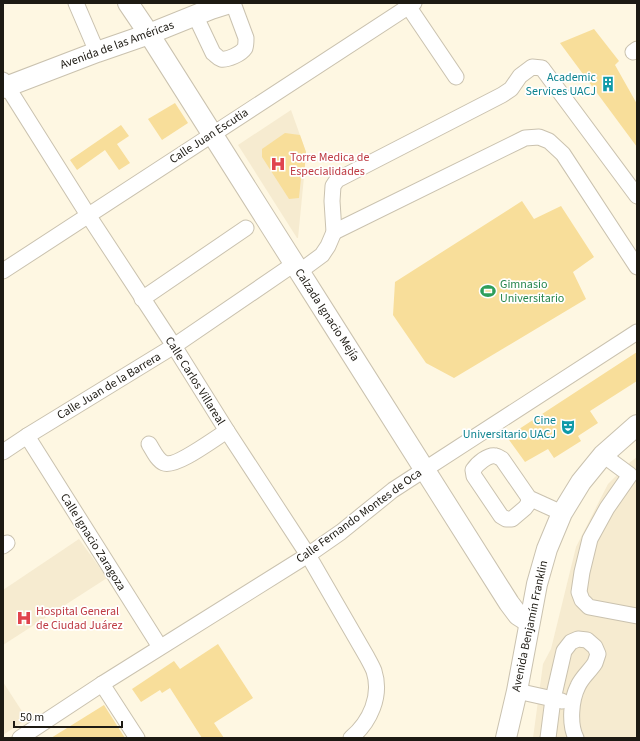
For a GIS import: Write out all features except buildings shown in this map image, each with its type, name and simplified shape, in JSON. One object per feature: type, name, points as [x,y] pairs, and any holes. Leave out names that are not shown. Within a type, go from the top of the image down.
[{"type":"main road","name":"Calzada Ignacio Mejía","points":[[128,3],[425,468],[509,603],[518,615],[529,622]]},
{"type":"main road","name":"Avenida de las Américas","points":[[4,85],[149,34],[204,9],[232,3]]},
{"type":"main road","name":"Avenida Benjamín Franklin","points":[[506,738],[517,691],[537,584],[547,549],[562,513],[581,482],[603,455],[637,425]]},
{"type":"street","points":[[76,3],[97,52]]},
{"type":"street","points":[[204,9],[213,53],[222,59],[229,58],[243,51],[246,44],[246,38],[232,3]]},
{"type":"street","points":[[410,4],[456,77]]},
{"type":"street","name":"Calle Juan Escutia","points":[[3,270],[410,4]]},
{"type":"street","points":[[637,196],[542,68],[532,67],[520,76],[511,89],[502,96],[337,180],[333,186],[332,201],[334,232],[525,138],[539,137],[549,141],[563,154],[637,267]]},
{"type":"street","name":"Calle Carlos Villareal","points":[[4,85],[308,555],[367,657],[374,671],[377,686],[375,702],[368,718],[357,733],[351,738]]},
{"type":"street","points":[[142,299],[246,228]]},
{"type":"street","name":"Calle Juan de la Barrera","points":[[3,452],[297,268],[322,255],[334,232]]},
{"type":"street","name":"Calle Fernando Montes de Oca","points":[[20,738],[160,647],[308,555],[341,532],[393,490],[425,468],[637,332]]},
{"type":"street","points":[[149,444],[160,460],[166,464],[173,463],[181,460],[227,431]]},
{"type":"street","name":"Calle Ignacio Zaragoza","points":[[27,436],[160,647]]},
{"type":"street","points":[[603,455],[635,472],[607,508],[590,539],[579,592],[582,600],[589,607],[637,616]]},
{"type":"street","points":[[529,498],[562,513]]},
{"type":"street","points":[[548,738],[552,699],[564,651],[571,642],[578,639],[588,640],[595,647],[598,654],[595,663],[582,678],[577,687],[572,703],[571,720],[576,738]]},
{"type":"street","points":[[102,684],[137,738]]},
{"type":"street","points":[[517,691],[572,703]]},
{"type":"shaded area","name":"Torre Medica de Especialidades","points":[[291,110],[306,152],[298,238],[238,145]]},
{"type":"shaded area","points":[[637,457],[637,738],[533,738],[543,664],[551,649],[576,547],[608,484]]},
{"type":"shaded area","name":"Hospital General de Ciudad Juárez","points":[[79,539],[107,578],[3,645],[3,590]]},
{"type":"shaded area","points":[[3,682],[27,719],[3,735]]},
{"type":"place","name":"Academic Services UACJ","points":[[608,84]]},
{"type":"place","name":"Torre Medica de Especialidades","points":[[278,164]]},
{"type":"place","name":"Gimnasio Universitario","points":[[488,291]]},
{"type":"place","name":"Cine Universitario UACJ","points":[[568,427]]},
{"type":"place","name":"Hospital General de Ciudad Juárez","points":[[24,618]]}]
